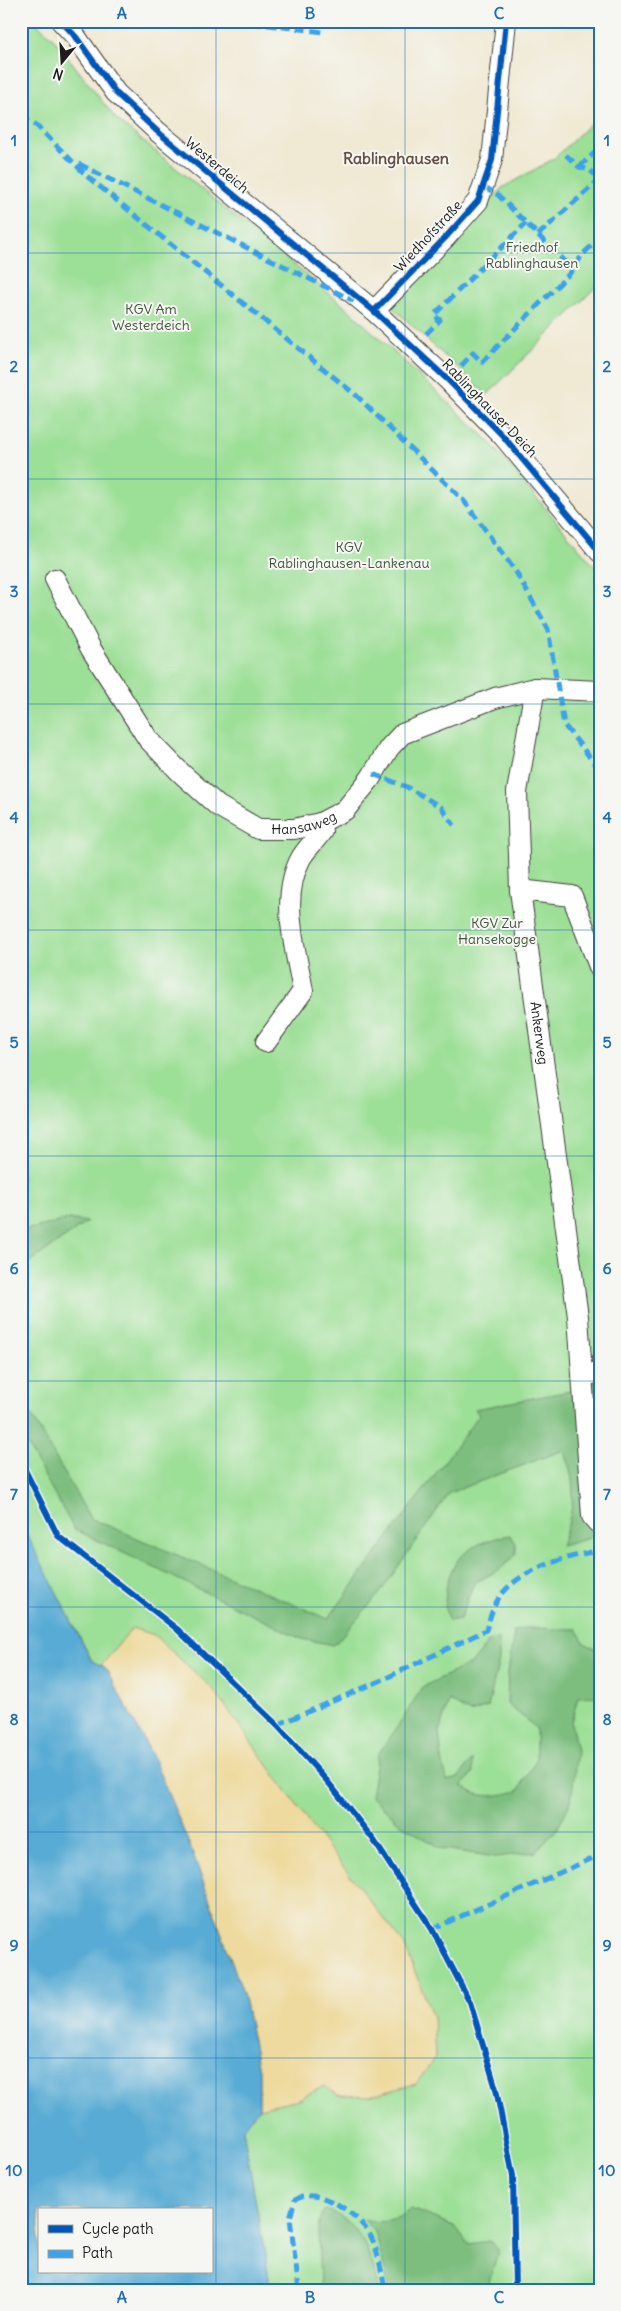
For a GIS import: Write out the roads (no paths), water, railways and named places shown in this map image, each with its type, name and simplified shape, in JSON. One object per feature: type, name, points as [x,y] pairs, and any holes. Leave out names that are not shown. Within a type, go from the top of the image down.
[{"type":"street","name":"Westerdeich","points":[[61,21],[76,37],[116,93],[158,132],[374,311]]},
{"type":"street","name":"Wiedhofstraße","points":[[374,311],[478,202],[492,160],[506,21]]},
{"type":"street","name":"Rablinghauser Deich","points":[[374,311],[448,380],[503,436],[600,552]]},
{"type":"street","name":"Hansaweg","points":[[55,579],[91,649],[148,739],[181,774],[218,806],[258,829],[294,829],[320,823],[346,810],[370,779],[389,748],[402,734],[495,698],[535,688],[600,691]]},
{"type":"street","name":"Ankerweg","points":[[535,688],[517,792],[520,890],[578,1317],[591,1374],[592,1516],[597,1522],[600,1522]]},
{"type":"street","points":[[266,1042],[303,991],[290,915],[292,886],[301,858],[322,831],[320,823]]},
{"type":"street","points":[[520,890],[572,896],[600,968]]},
{"type":"water","points":[[21,1523],[92,1661],[105,1667],[152,1755],[192,1851],[243,1993],[259,2070],[259,2108],[243,2129],[271,2290],[21,2290]]},
{"type":"district","name":"Rablinghausen","points":[[396,158]]},
{"type":"park label","name":"Friedhof Rablinghausen","points":[[532,256]]},
{"type":"park label","name":"KGV Am Westerdeich","points":[[151,318]]},
{"type":"park label","name":"KGV Rablinghausen-Lankenau","points":[[349,556]]},
{"type":"park label","name":"KGV Zur Hansekogge","points":[[497,932]]}]
